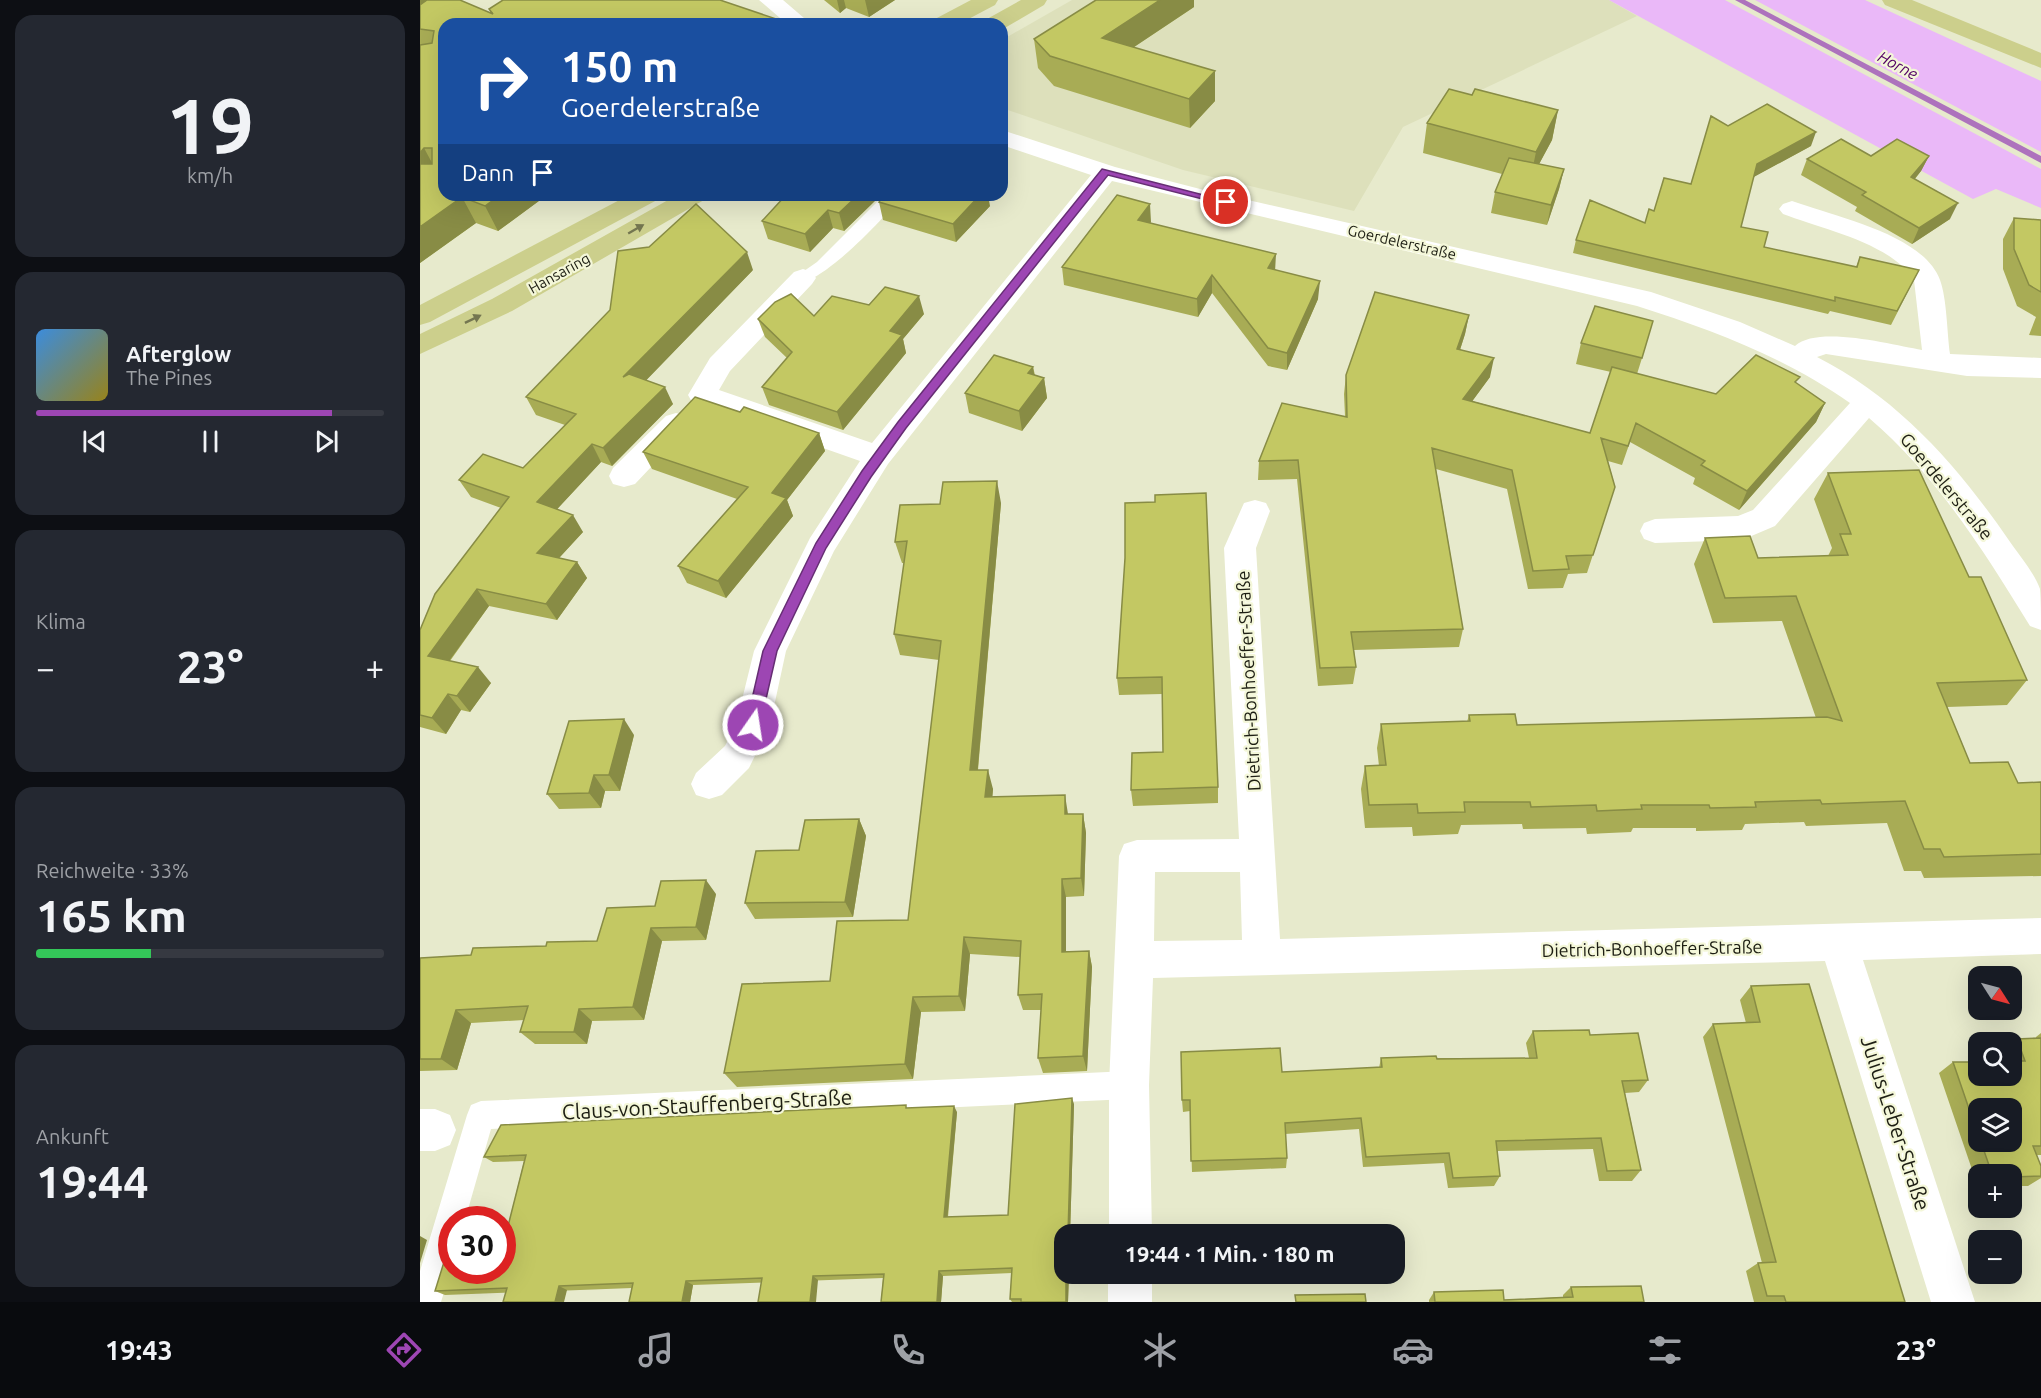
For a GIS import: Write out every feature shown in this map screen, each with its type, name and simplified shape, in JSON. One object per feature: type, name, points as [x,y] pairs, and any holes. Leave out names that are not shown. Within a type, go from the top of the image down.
[{"type":"main road","points":[[954,18],[987,0]]},
{"type":"main road","points":[[1005,18],[1036,0]]},
{"type":"main road","points":[[1893,0],[2038,60]]},
{"type":"main road","points":[[1916,0],[2038,60]]},
{"type":"main road","name":"Hansaring","points":[[420,316],[637,201]]},
{"type":"main road","name":"Hansaring","points":[[420,345],[502,305],[684,201]]},
{"type":"street","points":[[770,0],[792,18]]},
{"type":"street","name":"Goerdelerstraße","points":[[1008,139],[1106,172],[1203,197],[1642,298],[1747,335],[1797,360],[1868,401],[1920,449],[2004,556],[2041,617]]},
{"type":"street","points":[[709,784],[737,757],[753,725],[770,651],[820,546],[878,456],[1106,172]]},
{"type":"street","points":[[1792,209],[1900,252],[1923,270],[1937,361]]},
{"type":"street","points":[[624,476],[702,395],[720,365],[803,278]]},
{"type":"street","points":[[1797,360],[1810,348],[1826,345],[1967,366],[2041,368]]},
{"type":"street","points":[[702,395],[878,456]]},
{"type":"street","points":[[1655,531],[1742,528],[1764,518],[1868,401]]},
{"type":"street","name":"Dietrich-Bonhoeffer-Straße","points":[[1255,511],[1240,548],[1262,957]]},
{"type":"street","points":[[1130,1224],[1129,1085],[1137,856],[1258,855]]},
{"type":"street","name":"Dietrich-Bonhoeffer-Straße","points":[[1134,960],[1839,944],[2041,936]]},
{"type":"street","name":"Julius-Leber-Straße","points":[[1839,944],[1953,1302]]},
{"type":"street","points":[[1130,1284],[1130,1302]]},
{"type":"lane","points":[[803,278],[823,266],[888,201]]},
{"type":"lane","name":"Claus-von-Stauffenberg-Straße","points":[[426,1302],[481,1115],[1129,1085]]},
{"type":"shaded area","points":[[1072,0],[1609,0],[1637,16],[1403,127],[1354,211],[1183,170],[1008,110],[1008,37]]},
{"type":"shaded area","points":[[1609,0],[1725,0],[2041,169],[2041,208],[1996,189],[1973,199]]},
{"type":"shaded area","points":[[1755,0],[1865,0],[2041,81],[2041,152]]},
{"type":"building","points":[[427,0],[460,0],[493,14],[489,9],[503,0],[720,0],[773,18],[438,18],[438,201],[456,201],[420,227],[420,164],[432,164],[432,148],[424,148],[420,153],[420,45],[432,43],[434,31],[420,29],[420,5]]},
{"type":"building","points":[[1096,0],[1160,0],[1102,38],[1215,71],[1189,99],[1050,56],[1034,39]]},
{"type":"building","points":[[1449,89],[1472,95],[1475,89],[1558,110],[1536,152],[1427,123]]},
{"type":"building","points":[[1767,104],[1816,132],[1757,164],[1741,227],[1768,232],[1764,247],[1857,267],[1860,257],[1919,270],[1897,311],[1835,297],[1835,301],[1576,240],[1590,200],[1645,223],[1649,209],[1654,211],[1664,178],[1691,184],[1711,116],[1728,126]]},
{"type":"building","points":[[1841,139],[1871,156],[1897,139],[1929,156],[1911,177],[1958,203],[1919,228],[1862,195],[1866,192],[1807,159]]},
{"type":"building","points":[[1509,158],[1564,169],[1551,205],[1495,192]]},
{"type":"building","points":[[1117,195],[1150,204],[1138,220],[1276,254],[1268,268],[1320,281],[1287,353],[1268,348],[1212,275],[1197,299],[1062,267]]},
{"type":"building","points":[[472,201],[492,201],[485,206]]},
{"type":"building","points":[[780,201],[852,201],[839,213],[828,210],[805,234],[762,221]]},
{"type":"building","points":[[880,201],[974,201],[953,224]]},
{"type":"building","points":[[696,204],[747,252],[623,377],[629,374],[665,387],[603,448],[592,444],[537,502],[573,515],[537,553],[577,562],[546,604],[477,589],[428,656],[478,667],[457,696],[448,694],[432,718],[420,715],[420,630],[435,594],[509,497],[459,480],[483,454],[523,468],[576,414],[526,397],[610,310],[618,251],[649,247]]},
{"type":"building","points":[[2014,218],[2041,220],[2041,292],[2029,285],[2014,249]]},
{"type":"building","points":[[885,287],[919,296],[890,331],[902,335],[837,412],[762,387],[792,352],[758,319],[775,302],[791,294],[814,316],[832,296],[869,305]]},
{"type":"building","points":[[1375,292],[1469,315],[1457,349],[1494,358],[1463,399],[1590,433],[1612,367],[1716,394],[1756,355],[1800,377],[1795,382],[1825,403],[1747,491],[1701,465],[1705,461],[1636,423],[1628,446],[1601,438],[1615,487],[1593,555],[1566,556],[1569,569],[1533,571],[1512,470],[1432,448],[1463,629],[1351,632],[1356,667],[1320,668],[1298,460],[1259,461],[1282,403],[1347,417],[1346,375]]},
{"type":"building","points":[[1595,306],[1653,321],[1642,358],[1581,343]]},
{"type":"building","points":[[994,355],[1033,367],[1028,373],[1044,378],[1019,411],[965,393]]},
{"type":"building","points":[[695,397],[740,412],[744,407],[819,433],[772,493],[786,498],[718,581],[678,566],[748,487],[643,452]]},
{"type":"building","points":[[1919,470],[1969,577],[1981,577],[2027,680],[1937,683],[1970,763],[2008,762],[2018,783],[2041,782],[2041,854],[1944,857],[1940,849],[1924,849],[1905,801],[1822,804],[1820,800],[1755,802],[1756,807],[1710,808],[1709,805],[1641,805],[1642,809],[1597,811],[1596,805],[1531,807],[1530,802],[1464,802],[1465,812],[1418,813],[1417,804],[1369,805],[1365,766],[1386,765],[1381,724],[1470,721],[1469,715],[1515,714],[1517,725],[1827,717],[1842,721],[1796,596],[1725,598],[1705,538],[1750,536],[1758,558],[1848,555],[1840,534],[1851,534],[1828,473]]},
{"type":"building","points":[[997,481],[970,770],[988,770],[985,797],[1065,795],[1065,814],[1083,814],[1081,878],[1062,879],[1062,952],[1089,951],[1083,1056],[1038,1058],[1042,994],[1018,995],[1021,941],[964,937],[959,996],[913,997],[905,1064],[724,1073],[742,984],[830,981],[837,921],[908,920],[941,641],[894,634],[907,541],[895,542],[900,505],[940,504],[943,482]]},
{"type":"building","points":[[1206,493],[1218,787],[1131,790],[1132,753],[1163,752],[1162,677],[1117,678],[1125,558],[1125,503],[1155,502],[1155,495]]},
{"type":"building","points":[[624,719],[609,775],[594,775],[589,793],[547,794],[569,721]]},
{"type":"building","points":[[859,819],[845,902],[745,903],[756,851],[799,850],[805,820]]},
{"type":"building","points":[[706,880],[696,927],[651,928],[633,1007],[579,1009],[574,1032],[520,1032],[528,1006],[456,1010],[441,1059],[420,1059],[420,958],[471,955],[473,948],[546,946],[547,942],[597,941],[607,908],[655,906],[661,881]]},
{"type":"building","points":[[1809,984],[1905,1302],[1786,1302],[1784,1296],[1767,1296],[1758,1263],[1776,1262],[1713,1024],[1760,1022],[1751,986]]},
{"type":"building","points":[[1589,1030],[1590,1035],[1638,1033],[1648,1080],[1622,1081],[1641,1170],[1607,1171],[1601,1138],[1496,1141],[1500,1176],[1453,1178],[1449,1153],[1366,1157],[1361,1118],[1285,1123],[1287,1158],[1191,1161],[1190,1100],[1182,1100],[1181,1052],[1280,1048],[1282,1072],[1382,1067],[1381,1058],[1436,1056],[1437,1059],[1537,1058],[1533,1031]]},
{"type":"building","points":[[2041,1038],[2041,1146],[2033,1146],[2041,1166],[2041,1176],[2022,1177],[2022,1164],[1989,1164],[1984,1152],[2022,1152],[2022,1098],[1968,1098],[1968,1106],[1953,1062],[1968,1062],[1968,1086],[2022,1086],[2022,1061],[2025,1061],[2022,1053],[2022,1039]]},
{"type":"building","points":[[1072,1098],[1068,1224],[1054,1224],[1054,1284],[1066,1284],[1066,1302],[1021,1302],[1021,1299],[1010,1299],[1012,1268],[939,1271],[937,1302],[881,1302],[884,1274],[813,1276],[810,1302],[758,1302],[762,1278],[686,1281],[682,1302],[629,1302],[633,1283],[559,1286],[555,1302],[503,1302],[507,1288],[435,1291],[438,1281],[438,1284],[516,1284],[516,1206],[513,1206],[526,1155],[484,1157],[501,1125],[906,1105],[906,1108],[954,1106],[944,1217],[1008,1215],[1015,1104]]},
{"type":"building","points":[[1641,1286],[1644,1302],[1435,1302],[1434,1292],[1503,1290],[1504,1300],[1573,1297],[1571,1287]]},
{"type":"building","points":[[1365,1294],[1366,1302],[1296,1302],[1295,1295]]},
{"type":"waterway","name":"Horne","points":[[1739,0],[2041,160]]},
{"type":"route","points":[[753,725],[770,651],[820,546],[878,456],[1106,172],[1226,202]]}]
